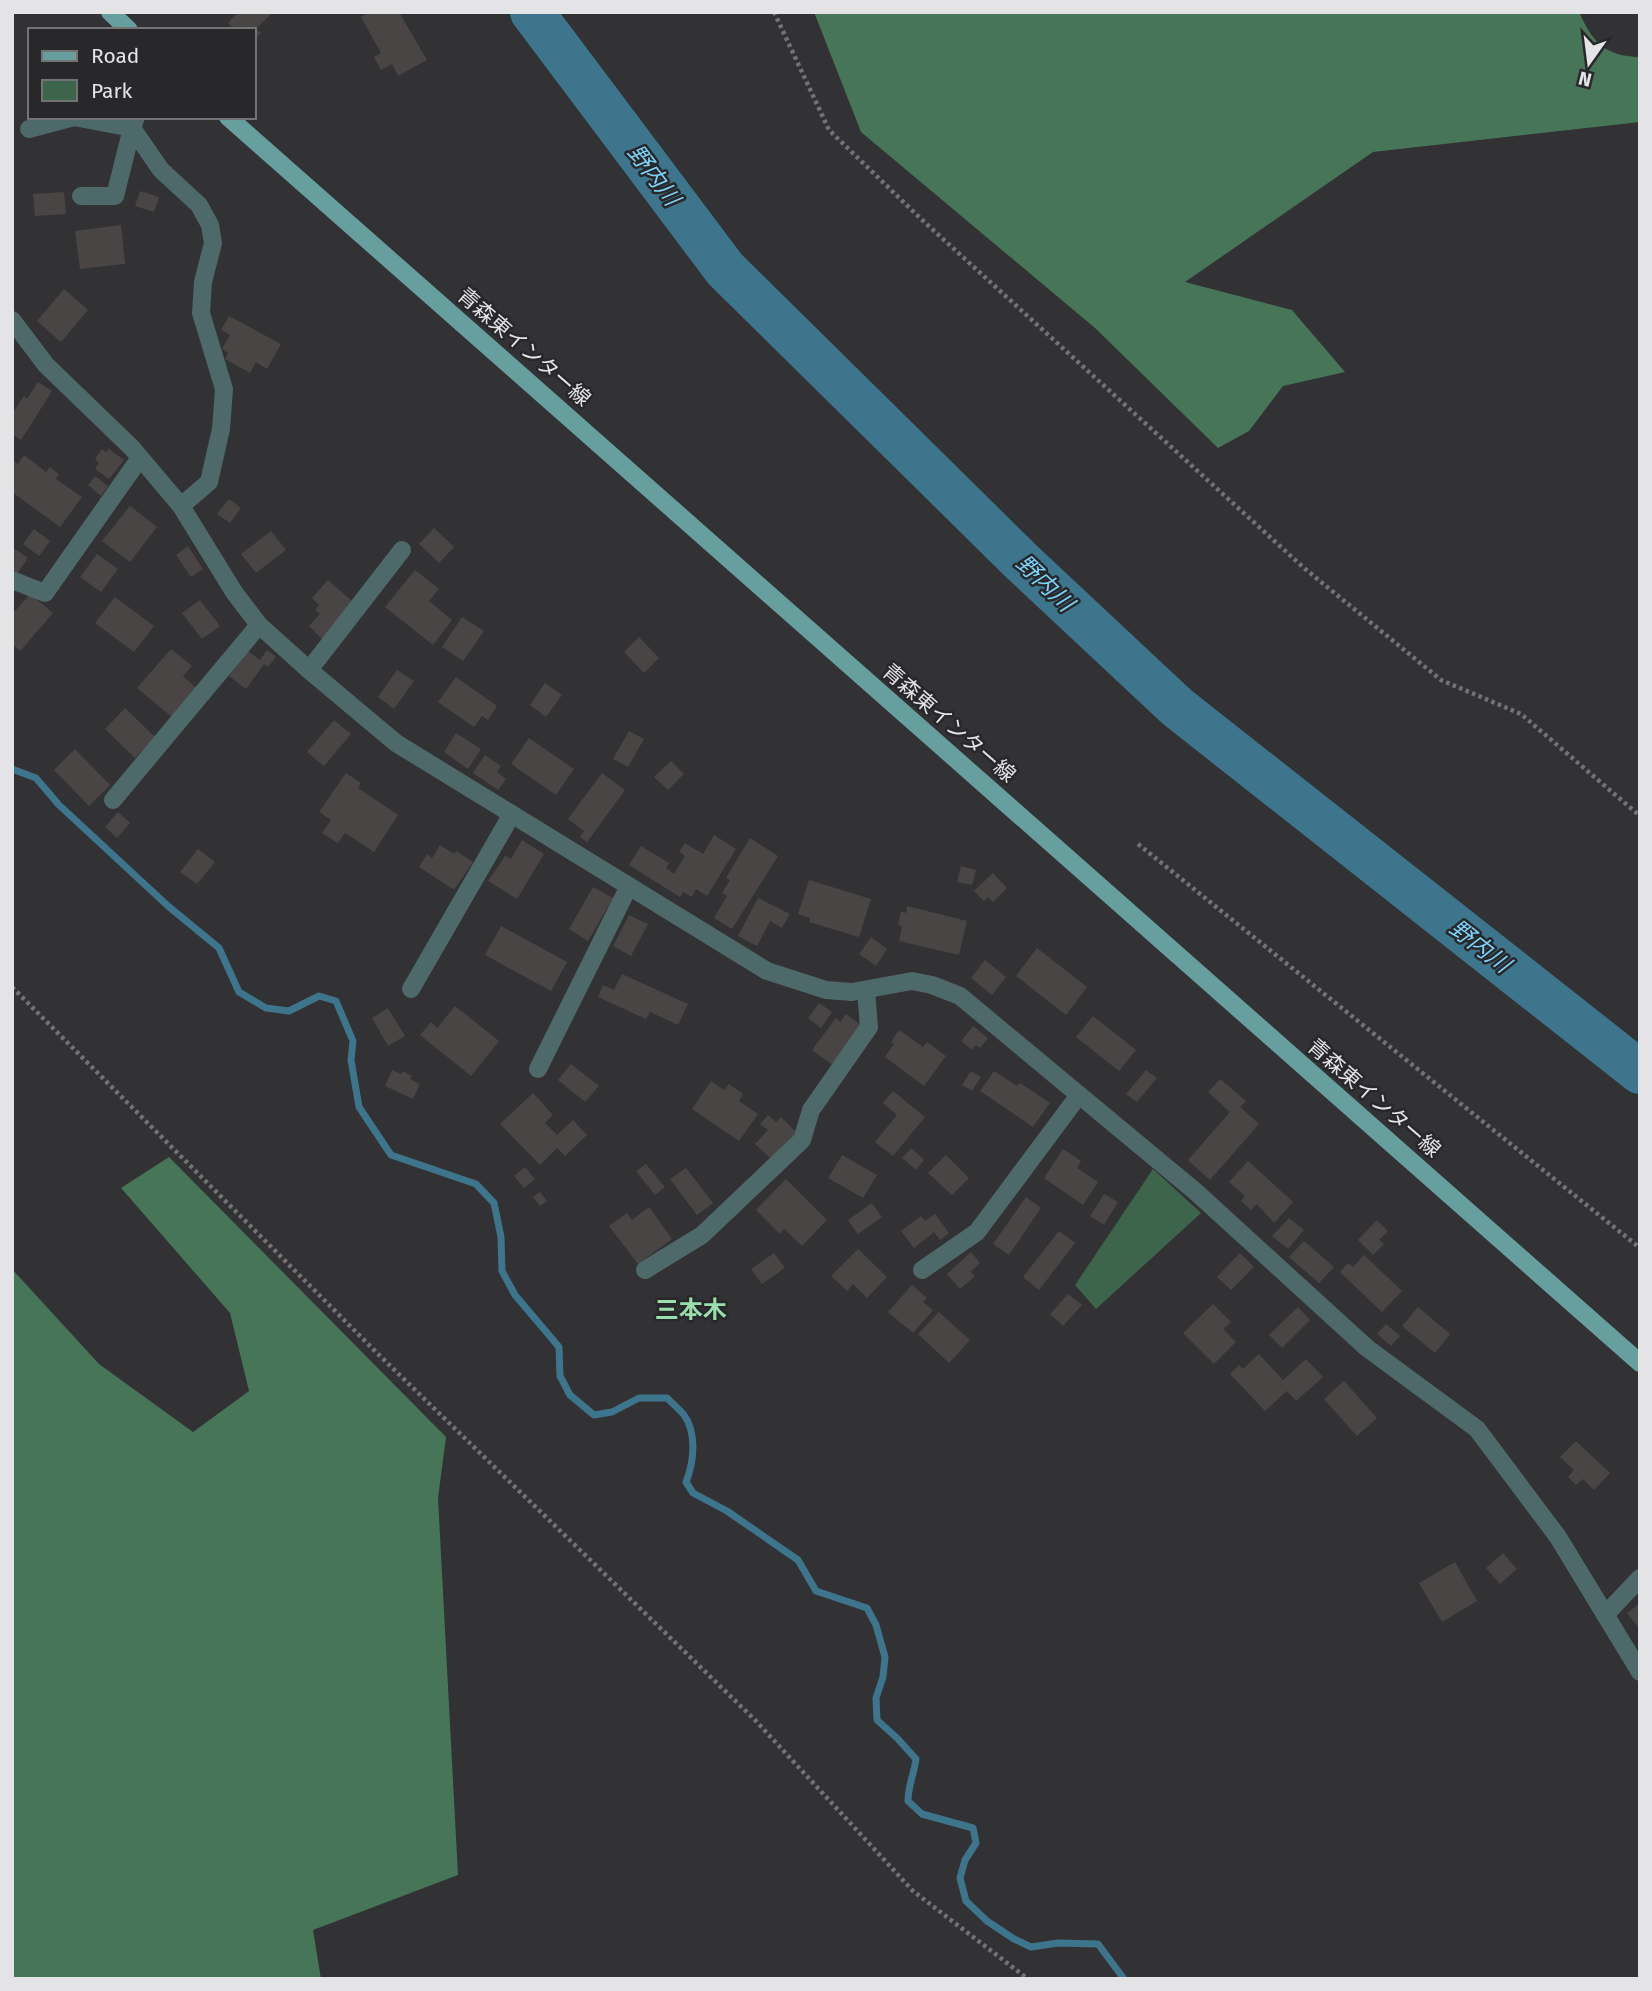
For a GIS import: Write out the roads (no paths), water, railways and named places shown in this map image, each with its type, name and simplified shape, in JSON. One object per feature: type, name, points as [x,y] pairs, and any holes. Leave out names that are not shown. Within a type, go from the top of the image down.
[{"type":"main road","points":[[110,12],[127,28]]},
{"type":"main road","name":"青森東インター線","points":[[230,119],[1640,1363]]},
{"type":"street","points":[[29,129],[66,119]]},
{"type":"street","points":[[94,119],[134,123]]},
{"type":"street","points":[[81,196],[115,196],[134,123]]},
{"type":"street","points":[[134,123],[161,170],[199,205],[210,225],[213,243],[203,282],[201,313],[224,389],[221,429],[209,482],[181,506]]},
{"type":"street","points":[[12,320],[46,365],[140,458],[181,506],[234,592],[259,625],[397,743],[767,971],[826,990],[852,992],[912,981],[932,985],[960,996],[1196,1192],[1367,1348],[1477,1429],[1558,1537],[1640,1672]]},
{"type":"street","points":[[12,580],[45,593],[140,458]]},
{"type":"street","points":[[309,670],[402,550]]},
{"type":"street","points":[[113,800],[259,625]]},
{"type":"street","points":[[411,989],[512,814]]},
{"type":"street","points":[[538,1069],[629,886]]},
{"type":"street","points":[[645,1270],[702,1235],[802,1140],[811,1111],[869,1027],[866,990]]},
{"type":"street","points":[[922,1270],[977,1232],[1079,1095]]},
{"type":"street","points":[[1605,1615],[1640,1578]]},
{"type":"waterway","name":"野内川","points":[[532,12],[725,269],[1021,561],[1177,707],[1640,1072]]},
{"type":"waterway","points":[[12,769],[36,778],[59,805],[168,906],[219,948],[239,992],[266,1008],[289,1011],[319,996],[336,1001],[353,1041],[351,1060],[359,1107],[391,1155],[476,1184],[494,1203],[501,1237],[502,1271],[515,1295],[559,1347],[560,1376],[570,1395],[594,1415],[612,1412],[639,1398],[667,1398],[684,1415],[691,1430],[692,1457],[686,1482],[693,1493],[727,1511],[798,1560],[816,1591],[867,1608],[876,1625],[885,1657],[883,1677],[876,1698],[877,1720],[916,1759],[908,1801],[922,1814],[973,1828],[976,1843],[965,1860],[960,1878],[966,1901],[987,1921],[1031,1947],[1058,1943],[1098,1944],[1124,1979]]},
{"type":"district","name":"三本木","points":[[691,1310]]}]
